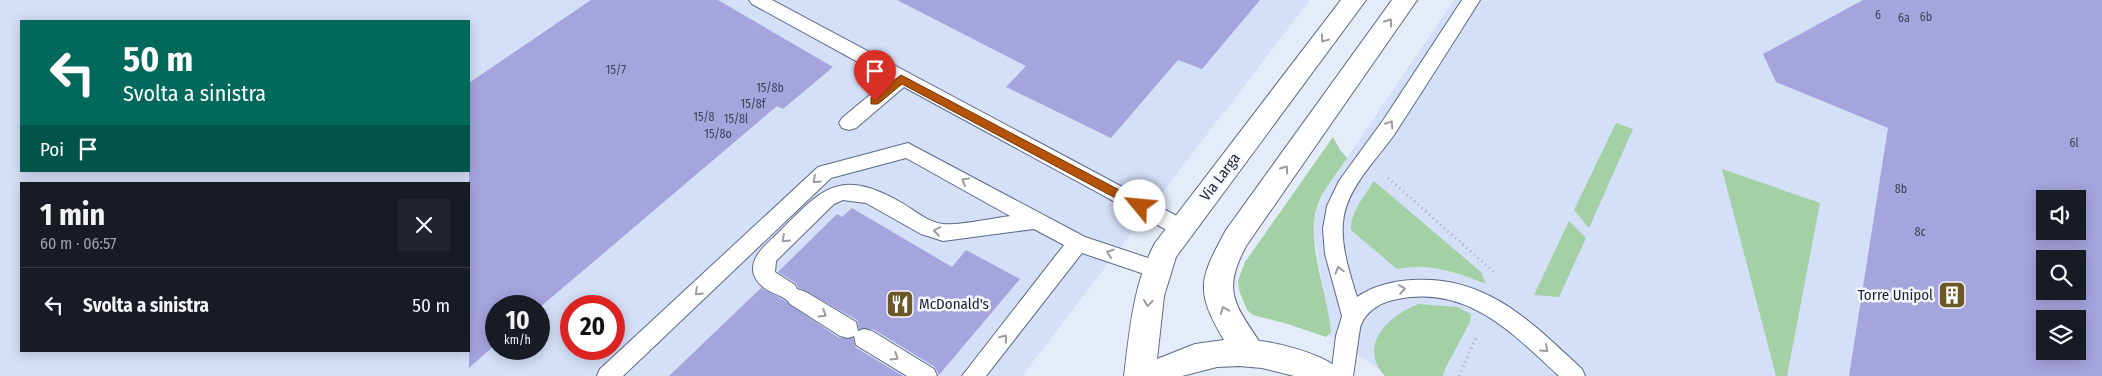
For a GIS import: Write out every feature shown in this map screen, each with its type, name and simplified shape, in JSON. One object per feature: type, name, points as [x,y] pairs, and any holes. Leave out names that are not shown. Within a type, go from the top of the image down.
[{"type":"main road","name":"Via Larga","points":[[1140,376],[1149,295],[1156,269],[1181,228],[1354,0]]},
{"type":"main road","points":[[1249,352],[1224,313],[1217,290],[1219,270],[1236,238],[1405,0]]},
{"type":"main road","points":[[1154,376],[1189,359],[1218,353],[1249,352],[1280,358],[1312,368],[1325,376]]},
{"type":"lane","points":[[758,0],[901,79],[1181,228]]},
{"type":"lane","points":[[1342,376],[1353,317],[1337,263],[1333,238],[1335,214],[1344,190],[1379,141],[1471,0]]},
{"type":"lane","points":[[848,123],[901,79]]},
{"type":"lane","points":[[608,376],[825,172],[908,150],[1078,243],[1156,269]]},
{"type":"lane","points":[[926,376],[768,280],[763,273],[762,266],[767,256],[827,198],[839,192],[856,192],[879,201],[928,230],[943,233],[1037,220]]},
{"type":"lane","points":[[973,376],[1078,243]]},
{"type":"lane","points":[[1353,317],[1373,297],[1391,291],[1439,286],[1456,290],[1480,299],[1504,314],[1574,376]]},
{"type":"path","points":[[1383,174],[1487,264],[1499,278]]},
{"type":"path","points":[[1459,376],[1480,330]]},
{"type":"shaded area","points":[[0,0],[1310,0],[1022,376],[0,376]]},
{"type":"shaded area","points":[[1454,0],[2102,0],[2102,376],[1389,376],[1329,335],[1330,327],[1314,234],[1316,210],[1326,189]]},
{"type":"green space","points":[[1616,123],[1633,129],[1589,228],[1574,210]]},
{"type":"green space","points":[[1333,137],[1347,158],[1318,203],[1314,224],[1316,255],[1331,332],[1326,337],[1253,315],[1247,310],[1239,290],[1238,281],[1245,262]]},
{"type":"green space","points":[[1722,169],[1820,203],[1787,376],[1776,376]]},
{"type":"green space","points":[[1374,181],[1481,272],[1486,284],[1432,268],[1409,267],[1397,269],[1351,230],[1355,211]]},
{"type":"green space","points":[[1569,221],[1586,238],[1559,297],[1534,295]]},
{"type":"green space","points":[[1419,304],[1457,307],[1471,314],[1470,322],[1443,376],[1385,376],[1377,364],[1374,353],[1380,332],[1397,316]]},
{"type":"building","points":[[591,0],[718,0],[833,67],[783,109],[777,106],[550,299],[550,295],[485,295],[485,354],[469,368],[470,82]]},
{"type":"building","points":[[897,0],[1260,0],[1202,69],[1178,60],[1111,138],[1006,87],[1026,66]]},
{"type":"building","points":[[1863,0],[2102,0],[2102,376],[1849,376],[1888,128],[1776,82],[1763,54]]},
{"type":"building","points":[[852,208],[952,267],[966,250],[1020,279],[939,375],[935,367],[873,329],[859,329],[857,320],[798,287],[796,283],[778,272],[837,214],[842,217]]},
{"type":"building","points":[[761,288],[782,299],[839,338],[853,338],[855,347],[903,376],[669,376]]},
{"type":"place","name":"Torre Unipol","points":[[1952,295]]},
{"type":"place","name":"McDonald's","points":[[900,304]]},
{"type":"route","points":[[875,101],[901,79],[1140,206]]}]
